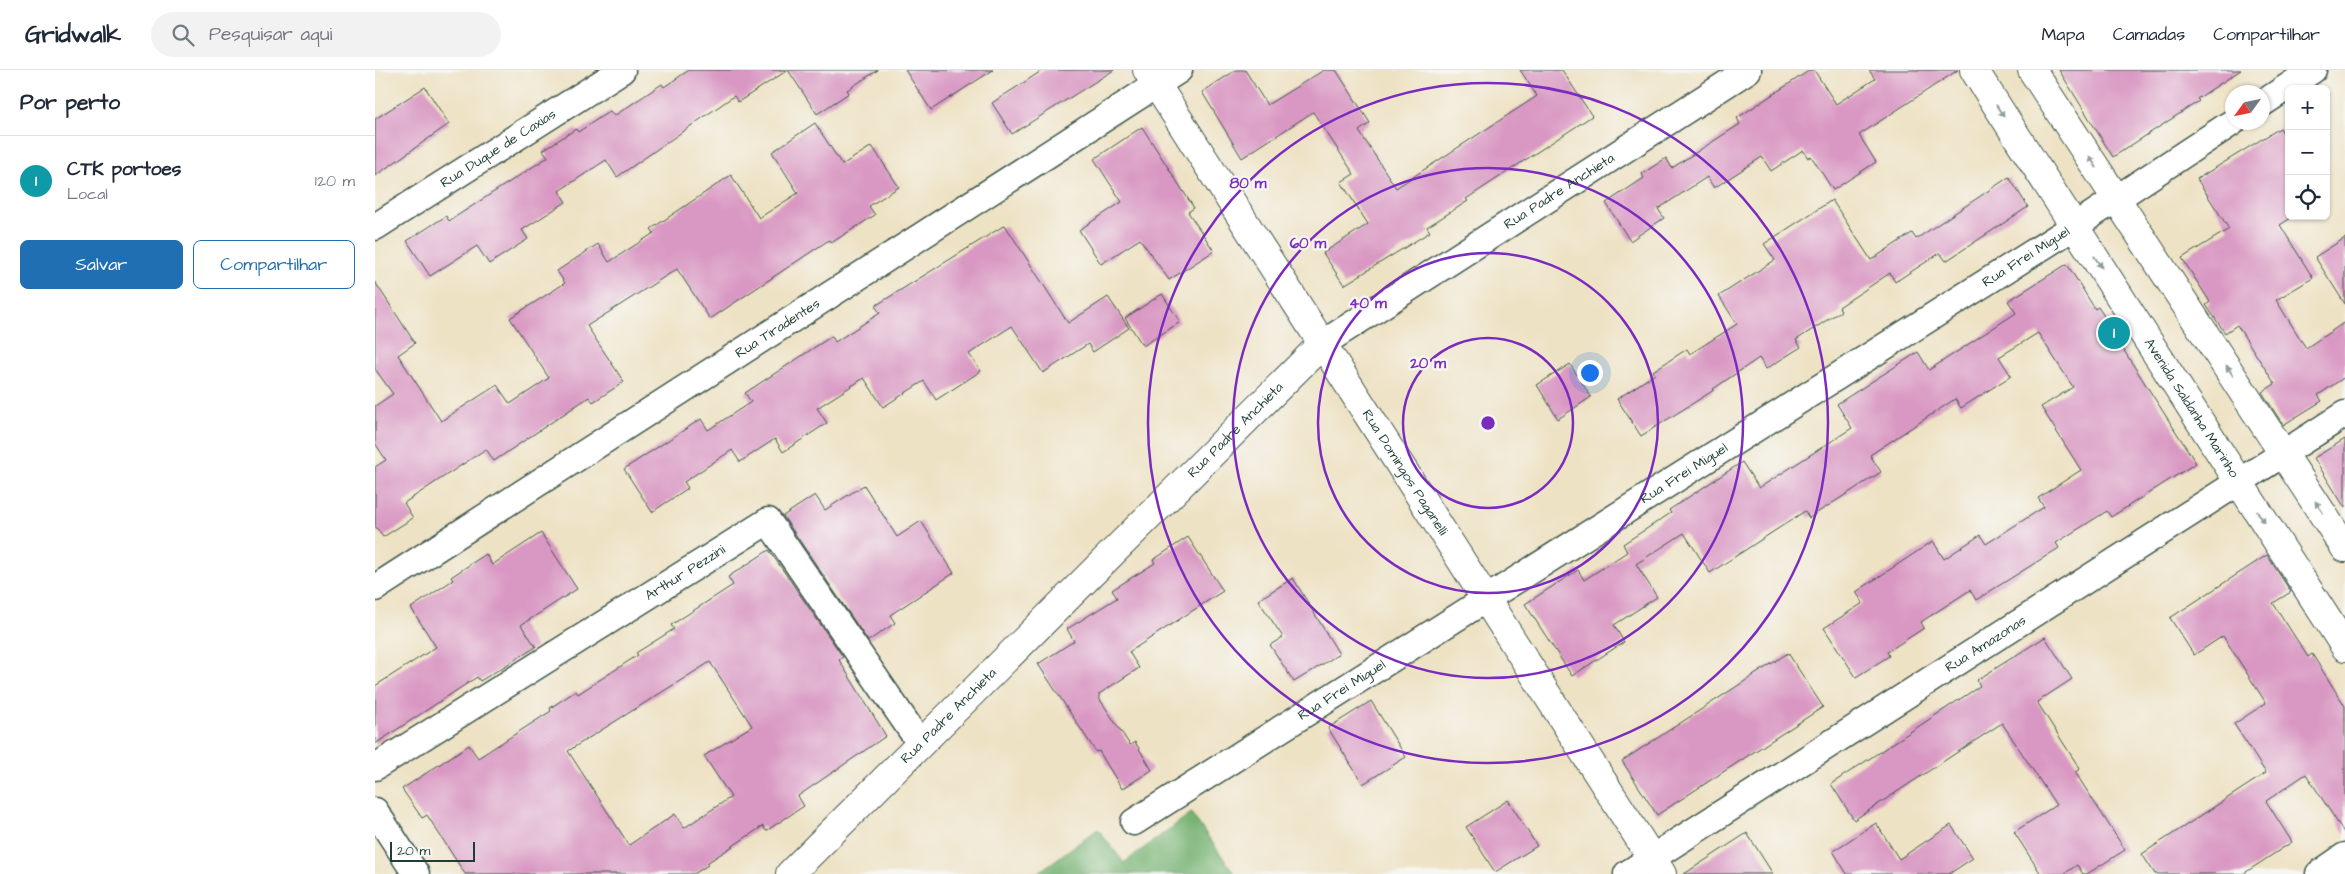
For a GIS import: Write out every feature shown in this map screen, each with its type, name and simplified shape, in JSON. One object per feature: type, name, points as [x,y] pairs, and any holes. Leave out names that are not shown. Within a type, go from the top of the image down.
[{"type":"street","name":"Rua Duque de Caxias","points":[[375,227],[623,70]]},
{"type":"street","name":"Rua Tiradentes","points":[[375,588],[1151,77],[1179,70]]},
{"type":"street","name":"Rua Padre Anchieta","points":[[790,874],[1322,344],[1749,70]]},
{"type":"street","name":"Avenida Saldanha Marinho","points":[[1974,70],[2345,647]]},
{"type":"street","points":[[2032,70],[2345,548]]},
{"type":"street","points":[[2270,98],[2313,70]]},
{"type":"street","name":"Rua Domingos Paganelli","points":[[1151,77],[1657,866]]},
{"type":"street","name":"Rua Frei Miguel","points":[[1134,822],[2075,226],[2225,127]]},
{"type":"street","name":"Rua Amazonas","points":[[1627,874],[1657,866],[2345,414]]},
{"type":"street","name":"Arthur Pezzini","points":[[375,767],[768,521],[920,743]]},
{"type":"street","points":[[375,811],[416,874]]},
{"type":"street","points":[[2319,874],[2345,856]]},
{"type":"green space","points":[[1191,813],[1235,874],[1036,874],[1098,829],[1124,863]]},
{"type":"building","points":[[689,70],[788,70],[738,102],[734,96],[617,177],[606,160],[559,191],[566,202],[522,230],[528,239],[489,264],[477,246],[430,276],[407,241],[446,216],[449,221],[548,157],[543,150],[576,129],[578,132],[610,111],[614,116],[662,84],[664,87]]},
{"type":"building","points":[[788,70],[878,70],[847,90],[849,93],[817,114]]},
{"type":"building","points":[[905,70],[993,70],[931,110]]},
{"type":"building","points":[[1043,70],[1114,70],[1012,134],[992,103]]},
{"type":"building","points":[[1236,70],[1245,70],[1267,105],[1324,70],[1336,70],[1370,123],[1359,131],[1396,188],[1537,96],[1520,70],[1562,70],[1592,116],[1466,199],[1468,201],[1427,227],[1430,232],[1344,285],[1323,253],[1368,224],[1341,182],[1354,174],[1313,112],[1242,158],[1202,92]]},
{"type":"building","points":[[1810,70],[1814,70],[1836,104],[1875,79],[1869,70],[1958,70],[1859,135],[1876,162],[1833,190],[1811,156],[1808,158],[1803,150],[1771,171],[1762,157],[1714,188],[1707,177],[1658,209],[1664,218],[1630,241],[1606,203],[1644,178],[1642,174],[1666,158],[1672,168],[1740,124],[1737,118]]},
{"type":"building","points":[[2059,70],[2241,70],[2197,99],[2199,101],[2113,157]]},
{"type":"building","points":[[425,87],[449,124],[375,176],[375,119]]},
{"type":"building","points":[[815,123],[842,165],[872,146],[899,187],[869,206],[875,215],[831,243],[829,240],[710,319],[677,269],[587,326],[624,382],[593,402],[589,397],[494,461],[486,449],[404,503],[413,518],[383,537],[375,526],[375,467],[386,460],[375,443],[375,406],[393,394],[375,369],[375,282],[415,343],[398,355],[441,421],[497,385],[510,404],[549,378],[510,318],[565,283],[557,271],[598,244],[609,262],[654,233],[651,229],[731,175],[759,218],[798,193],[772,152]]},
{"type":"building","points":[[1142,127],[1194,208],[1188,212],[1214,251],[1169,280],[1140,239],[1101,264],[1079,230],[1122,202],[1094,159]]},
{"type":"building","points":[[2280,128],[2285,136],[2285,220],[2288,220],[2280,225],[2313,278],[2276,300],[2306,348],[2345,322],[2345,377],[2318,395],[2322,401],[2283,425],[2262,392],[2275,384],[2237,325],[2225,333],[2206,305],[2210,302],[2182,258],[2229,229],[2197,179]]},
{"type":"building","points":[[2009,177],[2028,207],[1946,261],[1940,253],[1895,282],[1890,273],[1839,307],[1841,311],[1796,340],[1801,347],[1766,369],[1759,358],[1714,390],[1641,436],[1617,399],[1655,374],[1653,371],[1687,349],[1690,354],[1737,324],[1719,296],[1775,260],[1764,244],[1832,200],[1871,260],[1912,233],[1916,239]]},
{"type":"building","points":[[1005,225],[1068,323],[1108,297],[1129,328],[1093,352],[1088,344],[1043,373],[1012,326],[969,354],[981,371],[936,400],[924,381],[883,407],[864,378],[817,408],[827,423],[783,452],[775,439],[740,462],[732,450],[684,482],[688,488],[652,512],[624,469],[701,419],[708,430],[751,402],[745,393],[832,336],[835,342],[880,313],[875,306]]},
{"type":"building","points":[[2345,238],[2345,304],[2315,257]]},
{"type":"building","points":[[2067,264],[2095,309],[2098,307],[2108,322],[2115,317],[2129,340],[2121,346],[2196,463],[2111,517],[2107,511],[2056,543],[2059,548],[1976,600],[1970,590],[1921,622],[1924,628],[1887,652],[1889,656],[1856,677],[1824,628],[1863,603],[1856,592],[1933,541],[1944,559],[1980,535],[1986,544],[2044,507],[2038,498],[2081,470],[2041,407],[2073,387],[2038,333],[1999,357],[2011,376],[1961,408],[1955,399],[1870,455],[1881,472],[1809,518],[1805,511],[1710,573],[1684,533],[1636,564],[1657,597],[1614,625],[1624,642],[1572,676],[1525,604],[1578,570],[1584,580],[1627,552],[1623,544],[1671,513],[1669,510],[1742,462],[1759,488],[1852,428],[1837,404],[1918,352],[1929,370],[2016,313],[2008,301]]},
{"type":"building","points":[[1162,294],[1180,322],[1143,346],[1125,318]]},
{"type":"building","points":[[1570,364],[1591,397],[1558,419],[1537,385]]},
{"type":"building","points":[[2345,439],[2345,508],[2314,458]]},
{"type":"building","points":[[864,485],[897,537],[921,521],[954,573],[890,615],[895,623],[868,641],[783,516],[815,495],[825,510]]},
{"type":"building","points":[[541,533],[577,589],[521,625],[536,647],[480,681],[477,677],[375,744],[375,686],[436,647],[411,608],[453,580],[451,577],[486,554],[492,565]]},
{"type":"building","points":[[1188,537],[1223,591],[1129,652],[1139,668],[1099,694],[1099,698],[1130,745],[1135,742],[1152,770],[1122,789],[1099,751],[1096,752],[1038,664],[1074,641],[1067,629],[1117,598],[1112,590],[1155,563],[1153,560]]},
{"type":"building","points":[[769,550],[843,657],[839,660],[886,736],[798,796],[804,806],[766,831],[763,826],[707,863],[708,865],[694,874],[465,874],[427,815],[422,818],[402,789],[469,745],[478,758],[551,711],[550,708],[576,691],[578,694],[638,655],[636,653],[674,629],[671,625],[733,585],[728,577]],"holes":[[[710,662],[752,726],[704,756],[731,797],[684,828],[675,814],[629,845],[568,751]]]},
{"type":"building","points":[[2267,555],[2291,592],[2273,603],[2308,657],[2312,654],[2345,706],[2345,834],[2306,774],[2266,801],[2292,842],[2243,874],[2155,874],[2142,854],[2266,773],[2234,724],[2266,703],[2223,636],[2194,655],[2170,618]]},
{"type":"building","points":[[1293,578],[1339,654],[1294,682],[1270,645],[1283,637],[1258,600]]},
{"type":"building","points":[[2045,637],[2072,679],[2037,702],[2080,769],[2075,772],[2125,850],[2087,874],[2083,874],[2077,865],[2064,874],[2041,874],[2014,832],[2056,805],[2002,723],[1854,820],[1831,784],[1980,686],[1977,680]]},
{"type":"building","points":[[1788,653],[1823,707],[1657,815],[1622,761]]},
{"type":"building","points":[[1371,701],[1406,757],[1363,784],[1328,728]]},
{"type":"building","points":[[1508,800],[1537,846],[1495,872],[1466,827]]},
{"type":"building","points":[[1876,823],[1899,859],[1951,825],[1973,858],[1949,874],[1847,874],[1833,851]]},
{"type":"building","points":[[1747,833],[1773,874],[1684,874]]},
{"type":"place","name":"CTK portoes","points":[[2114,333]]}]
